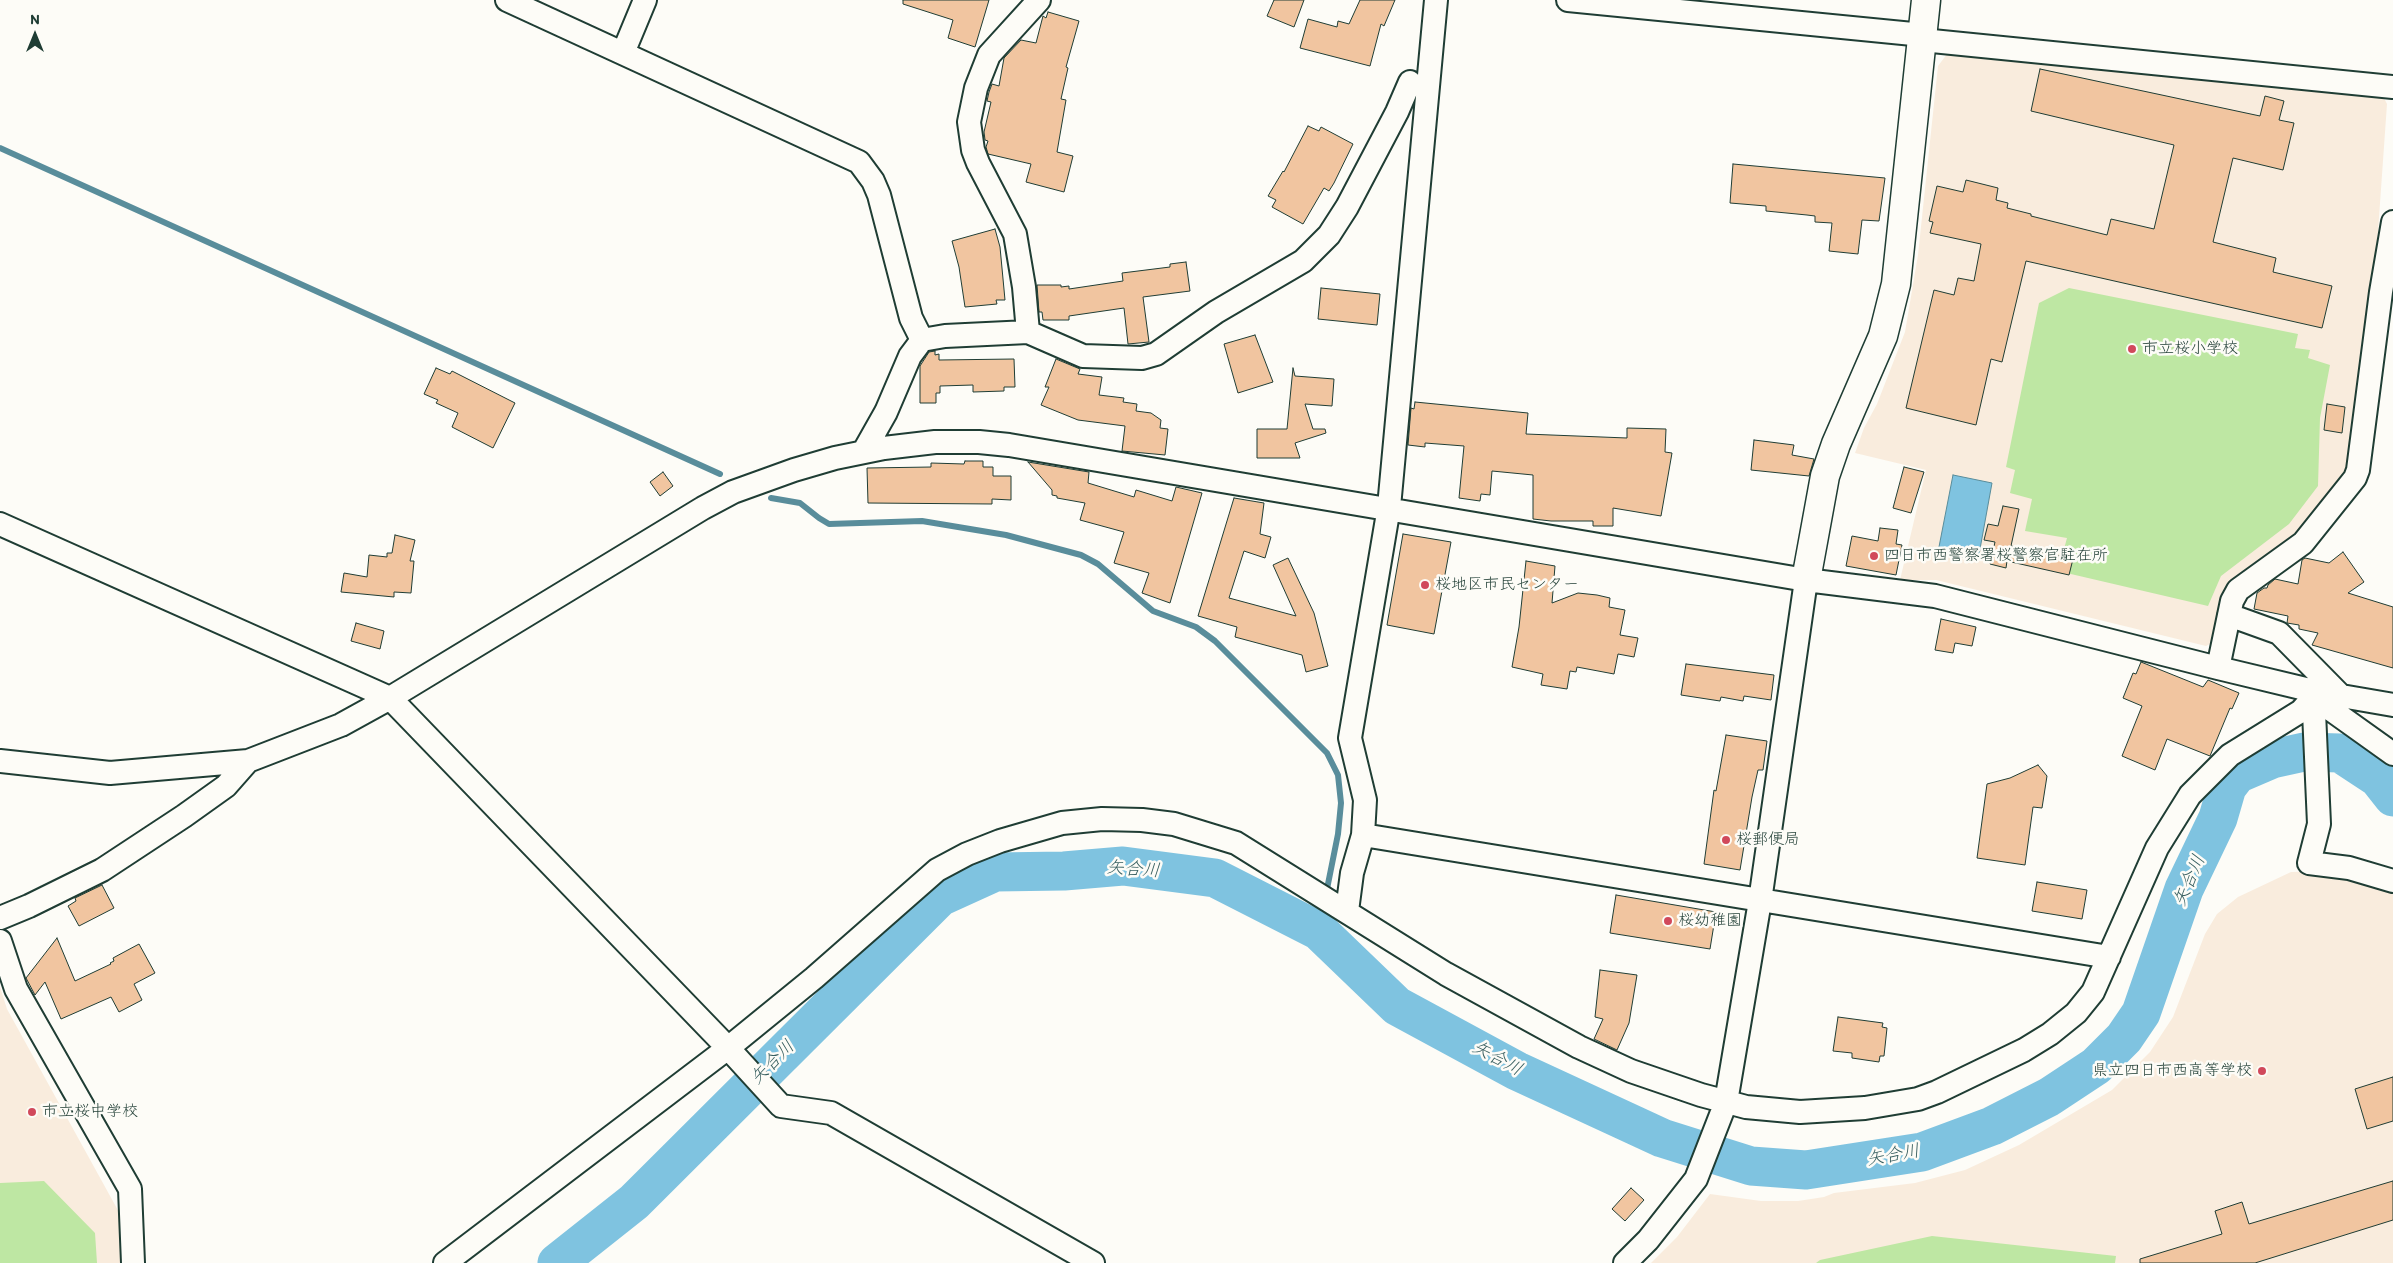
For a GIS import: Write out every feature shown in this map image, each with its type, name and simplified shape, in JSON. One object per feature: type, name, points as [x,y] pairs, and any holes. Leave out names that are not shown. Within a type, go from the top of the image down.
[{"type":"street","points":[[507,0],[859,162],[873,181],[879,195],[911,318],[922,340]]},
{"type":"street","points":[[623,53],[644,0]]},
{"type":"street","points":[[1028,332],[1024,287],[1015,234],[978,163],[973,150],[969,122],[976,88],[989,55],[1039,0]]},
{"type":"street","points":[[1343,909],[1363,835],[1365,800],[1350,738],[1389,507],[1436,0]]},
{"type":"street","points":[[1568,0],[2393,87]]},
{"type":"street","points":[[1625,1263],[1648,1240],[1696,1179],[1726,1102],[1760,901],[1806,580],[1825,476],[1836,444],[1883,336],[1896,284],[1926,0]]},
{"type":"street","points":[[864,451],[886,412],[910,356],[922,340],[945,336],[1028,332],[1083,356],[1142,358],[1156,354],[1216,312],[1303,261],[1329,235],[1347,207],[1398,112],[1410,82]]},
{"type":"street","points":[[2218,668],[2232,601],[2238,590],[2303,543],[2354,478],[2358,470],[2381,292],[2393,222]]},
{"type":"street","points":[[0,761],[110,773],[248,762],[341,725],[390,698],[702,508],[763,480],[864,451],[935,442],[979,442],[1009,445],[1389,507],[1806,580],[1935,596],[2218,668],[2316,702],[2330,709],[2393,754]]},
{"type":"street","points":[[0,524],[390,698],[732,1053],[780,1106],[831,1113],[1094,1263]]},
{"type":"street","points":[[2229,615],[2279,633],[2341,696]]},
{"type":"street","points":[[445,1263],[732,1053],[937,870],[967,854],[1027,832],[1062,823],[1102,819],[1142,820],[1174,824],[1236,843],[1446,974],[1579,1047],[1631,1071],[1726,1102],[1776,1111],[1838,1111],[1888,1105],[1937,1092],[2024,1050],[2068,1021],[2093,992],[2157,848],[2190,795],[2230,755],[2316,702],[2341,696],[2393,705]]},
{"type":"street","points":[[2316,702],[2319,824],[2309,863],[2349,868],[2393,881]]},
{"type":"street","points":[[0,918],[102,870],[219,791],[248,762]]},
{"type":"street","points":[[1363,835],[2109,957]]},
{"type":"street","points":[[0,941],[16,989],[24,1005],[130,1189],[133,1263]]},
{"type":"shaded area","name":"市立桜小学校","points":[[1947,54],[2384,98],[2387,104],[2375,274],[2347,473],[2295,537],[2230,587],[2214,642],[2206,646],[1936,580],[1900,580],[1926,470],[1855,453],[1864,428],[1877,404],[1905,332],[1918,255],[1938,66]]},
{"type":"shaded area","name":"県立四日市西高等学校","points":[[2325,871],[2393,888],[2393,1263],[1651,1263],[1677,1237],[1710,1194],[1761,1201],[1798,1201],[1824,1197],[1834,1193],[1915,1183],[1965,1170],[2019,1145],[2112,1090],[2150,1052],[2173,1017],[2205,934],[2217,914],[2238,897],[2291,872]]},
{"type":"shaded area","name":"市立桜中学校","points":[[0,987],[7,1009],[120,1214],[123,1263],[0,1263]]},
{"type":"green space","points":[[2069,288],[2298,334],[2295,348],[2310,350],[2308,358],[2330,365],[2320,418],[2318,486],[2289,524],[2221,576],[2208,606],[2058,571],[2067,538],[2025,531],[2032,499],[2010,493],[2015,470],[2006,467],[2039,303]]},
{"type":"green space","points":[[44,1181],[95,1233],[97,1263],[0,1263],[0,1183]]},
{"type":"green space","points":[[1932,1236],[2116,1256],[2115,1263],[1816,1263],[1820,1260]]},
{"type":"water","points":[[1953,475],[1992,483],[1978,560],[1938,552]]},
{"type":"building","points":[[903,0],[989,0],[975,47],[948,38],[953,20],[903,4]]},
{"type":"building","points":[[1274,0],[1304,0],[1294,27],[1267,16]]},
{"type":"building","points":[[1360,0],[1395,0],[1384,26],[1381,24],[1370,66],[1300,48],[1308,19],[1337,27],[1338,21],[1349,24]]},
{"type":"building","points":[[1048,12],[1079,21],[1066,67],[1068,68],[1061,99],[1066,100],[1057,152],[1073,156],[1064,192],[1026,182],[1031,164],[988,154],[986,147],[988,141],[985,140],[984,132],[991,102],[987,101],[989,92],[992,84],[999,86],[1004,58],[1021,40],[1036,43],[1043,16],[1046,18]]},
{"type":"building","points":[[2040,69],[2260,116],[2265,96],[2284,101],[2279,120],[2294,123],[2283,170],[2233,158],[2213,242],[2276,258],[2273,272],[2332,286],[2322,328],[2026,261],[2002,362],[1991,359],[1976,425],[1906,408],[1934,290],[1954,295],[1958,278],[1974,281],[1981,244],[1930,233],[1933,222],[1929,221],[1937,186],[1963,192],[1966,180],[1998,188],[1996,200],[2008,203],[2007,208],[2107,235],[2111,219],[2154,229],[2174,145],[2031,111]]},
{"type":"building","points":[[1308,126],[1319,131],[1321,127],[1353,144],[1329,191],[1324,188],[1303,224],[1272,207],[1276,200],[1268,196],[1284,172]]},
{"type":"building","points":[[1733,164],[1885,178],[1879,221],[1862,220],[1858,254],[1829,251],[1832,223],[1815,222],[1815,216],[1766,211],[1766,206],[1730,203]]},
{"type":"building","points":[[995,229],[1000,247],[1005,300],[996,300],[997,304],[965,307],[959,267],[952,241]]},
{"type":"building","points":[[1186,262],[1190,291],[1143,297],[1149,342],[1128,344],[1124,308],[1069,316],[1069,320],[1043,320],[1042,312],[1039,312],[1037,285],[1069,286],[1069,289],[1123,281],[1122,273],[1170,267],[1170,264]]},
{"type":"building","points":[[1321,288],[1380,294],[1377,325],[1318,319]]},
{"type":"building","points":[[1255,335],[1273,382],[1238,393],[1224,344]]},
{"type":"building","points":[[935,351],[935,355],[939,354],[939,360],[1014,359],[1015,387],[1004,387],[1004,391],[973,392],[973,385],[940,386],[940,393],[936,393],[936,403],[920,403],[920,366],[929,352]]},
{"type":"building","points":[[1056,359],[1080,369],[1078,374],[1102,377],[1099,395],[1124,398],[1123,402],[1137,404],[1136,411],[1151,413],[1161,420],[1160,428],[1168,429],[1165,455],[1122,451],[1125,426],[1078,420],[1041,405],[1049,387],[1045,387]]},
{"type":"building","points":[[436,368],[450,374],[452,371],[515,403],[493,448],[452,427],[458,413],[436,403],[438,400],[424,394]]},
{"type":"building","points":[[1293,368],[1295,376],[1334,379],[1332,406],[1305,404],[1313,429],[1325,429],[1326,433],[1295,443],[1300,458],[1257,458],[1257,429],[1287,429]]},
{"type":"building","points":[[1415,402],[1528,413],[1526,434],[1627,438],[1627,428],[1666,429],[1665,452],[1672,453],[1661,516],[1613,508],[1613,526],[1593,526],[1593,521],[1533,519],[1533,475],[1492,471],[1490,495],[1481,494],[1480,501],[1459,498],[1464,446],[1425,443],[1425,447],[1408,445],[1411,408],[1414,409]]},
{"type":"building","points":[[2327,404],[2345,407],[2342,433],[2324,430]]},
{"type":"building","points":[[1754,440],[1794,445],[1792,455],[1814,459],[1809,476],[1751,470]]},
{"type":"building","points":[[965,461],[983,461],[983,467],[993,467],[993,476],[1011,476],[1011,500],[992,499],[992,504],[868,503],[867,468],[931,467],[931,463],[964,464]]},
{"type":"building","points":[[1028,462],[1089,472],[1088,483],[1134,497],[1136,490],[1172,501],[1176,487],[1202,493],[1170,603],[1142,593],[1149,573],[1114,563],[1124,532],[1080,520],[1085,503],[1057,498],[1057,496],[1052,495],[1052,490]]},
{"type":"building","points":[[1904,467],[1924,472],[1911,513],[1893,508]]},
{"type":"building","points":[[663,472],[673,486],[660,496],[650,482]]},
{"type":"building","points":[[1234,498],[1264,503],[1260,534],[1271,537],[1265,558],[1244,551],[1229,598],[1296,616],[1273,565],[1288,558],[1314,613],[1328,666],[1306,672],[1302,655],[1235,637],[1237,627],[1198,616]]},
{"type":"building","points":[[2003,506],[2019,509],[2011,546],[2073,559],[2069,575],[2007,561],[2006,568],[1990,564],[1995,542],[1984,540],[1988,524],[1998,526]]},
{"type":"building","name":"四日市西警察署桜警察官駐在所","points":[[1880,528],[1898,530],[1896,544],[1902,545],[1896,575],[1846,566],[1852,536],[1878,541]]},
{"type":"building","name":"桜地区市民センター","points":[[1403,534],[1451,542],[1434,634],[1387,625]]},
{"type":"building","points":[[395,535],[415,540],[410,561],[414,561],[411,593],[394,592],[394,597],[341,592],[344,573],[367,577],[369,555],[387,557],[387,553],[392,553]]},
{"type":"building","points":[[2343,552],[2364,582],[2348,593],[2393,607],[2393,668],[2312,645],[2318,633],[2299,629],[2299,625],[2287,623],[2288,616],[2254,609],[2257,593],[2267,588],[2275,579],[2298,584],[2302,560],[2305,558],[2329,563]]},
{"type":"building","points":[[1526,561],[1555,566],[1552,603],[1578,593],[1610,598],[1609,607],[1625,610],[1620,635],[1638,638],[1634,657],[1618,654],[1614,674],[1577,667],[1576,672],[1570,671],[1567,689],[1541,685],[1543,674],[1512,667],[1519,627]]},
{"type":"building","points":[[1941,619],[1976,627],[1972,646],[1955,643],[1953,653],[1935,650]]},
{"type":"building","points":[[356,623],[384,631],[380,649],[351,641]]},
{"type":"building","points":[[2141,662],[2203,687],[2208,680],[2239,693],[2232,709],[2230,708],[2210,756],[2167,739],[2155,770],[2122,756],[2142,706],[2123,698],[2133,673],[2136,674]]},
{"type":"building","points":[[1686,664],[1774,675],[1771,700],[1744,696],[1743,701],[1721,697],[1720,701],[1681,695]]},
{"type":"building","points":[[1726,735],[1767,741],[1763,770],[1758,770],[1752,797],[1740,870],[1704,864],[1714,790],[1716,791]]},
{"type":"building","points":[[2038,765],[2047,776],[2042,808],[2033,807],[2025,865],[1977,858],[1987,784],[2010,778]]},
{"type":"building","points":[[2037,882],[2087,890],[2082,919],[2032,911]]},
{"type":"building","points":[[102,885],[114,908],[79,926],[68,906],[76,901],[75,898]]},
{"type":"building","points":[[1616,895],[1716,912],[1710,949],[1610,933]]},
{"type":"building","points":[[57,938],[75,981],[111,964],[114,961],[113,958],[139,944],[155,973],[134,984],[142,1000],[119,1012],[111,997],[61,1019],[45,982],[35,995],[26,978]]},
{"type":"building","points":[[1600,970],[1637,975],[1629,1023],[1617,1050],[1594,1039],[1603,1019],[1595,1017]]},
{"type":"building","points":[[1838,1017],[1883,1023],[1882,1027],[1887,1028],[1884,1056],[1880,1056],[1879,1062],[1852,1058],[1852,1053],[1833,1051]]},
{"type":"building","points":[[2393,1077],[2393,1121],[2367,1129],[2355,1089]]},
{"type":"building","points":[[2393,1181],[2393,1220],[2255,1263],[2140,1263],[2140,1259],[2222,1234],[2215,1211],[2242,1202],[2249,1224]]},
{"type":"building","points":[[1631,1188],[1644,1200],[1625,1221],[1612,1209]]},
{"type":"waterway","points":[[0,148],[720,474]]},
{"type":"waterway","points":[[771,498],[800,503],[829,524],[922,521],[1006,535],[1081,555],[1098,564],[1153,611],[1196,627],[1215,641],[1327,753],[1338,775],[1341,803],[1338,834],[1326,894]]},
{"type":"waterway","name":"矢合川","points":[[557,1263],[634,1202],[940,897],[995,872],[1064,871],[1123,866],[1215,878],[1319,931],[1397,1006],[1517,1071],[1662,1138],[1751,1166],[1806,1170],[1922,1152],[1992,1126],[2049,1097],[2096,1066],[2124,1038],[2141,1013],[2184,889],[2218,818],[2227,787],[2237,774],[2272,759],[2304,752],[2340,753],[2378,778],[2393,797]]},
{"type":"waterway","points":[[1319,931],[1325,904]]},
{"type":"place","name":"市立桜小学校","points":[[2132,349]]},
{"type":"place","name":"四日市西警察署桜警察官駐在所","points":[[1874,556]]},
{"type":"place","name":"桜地区市民センター","points":[[1425,585]]},
{"type":"place","name":"桜郵便局","points":[[1726,840]]},
{"type":"place","name":"桜幼稚園","points":[[1668,921]]},
{"type":"place","name":"県立四日市西高等学校","points":[[2262,1071]]},
{"type":"place","name":"市立桜中学校","points":[[32,1112]]}]
